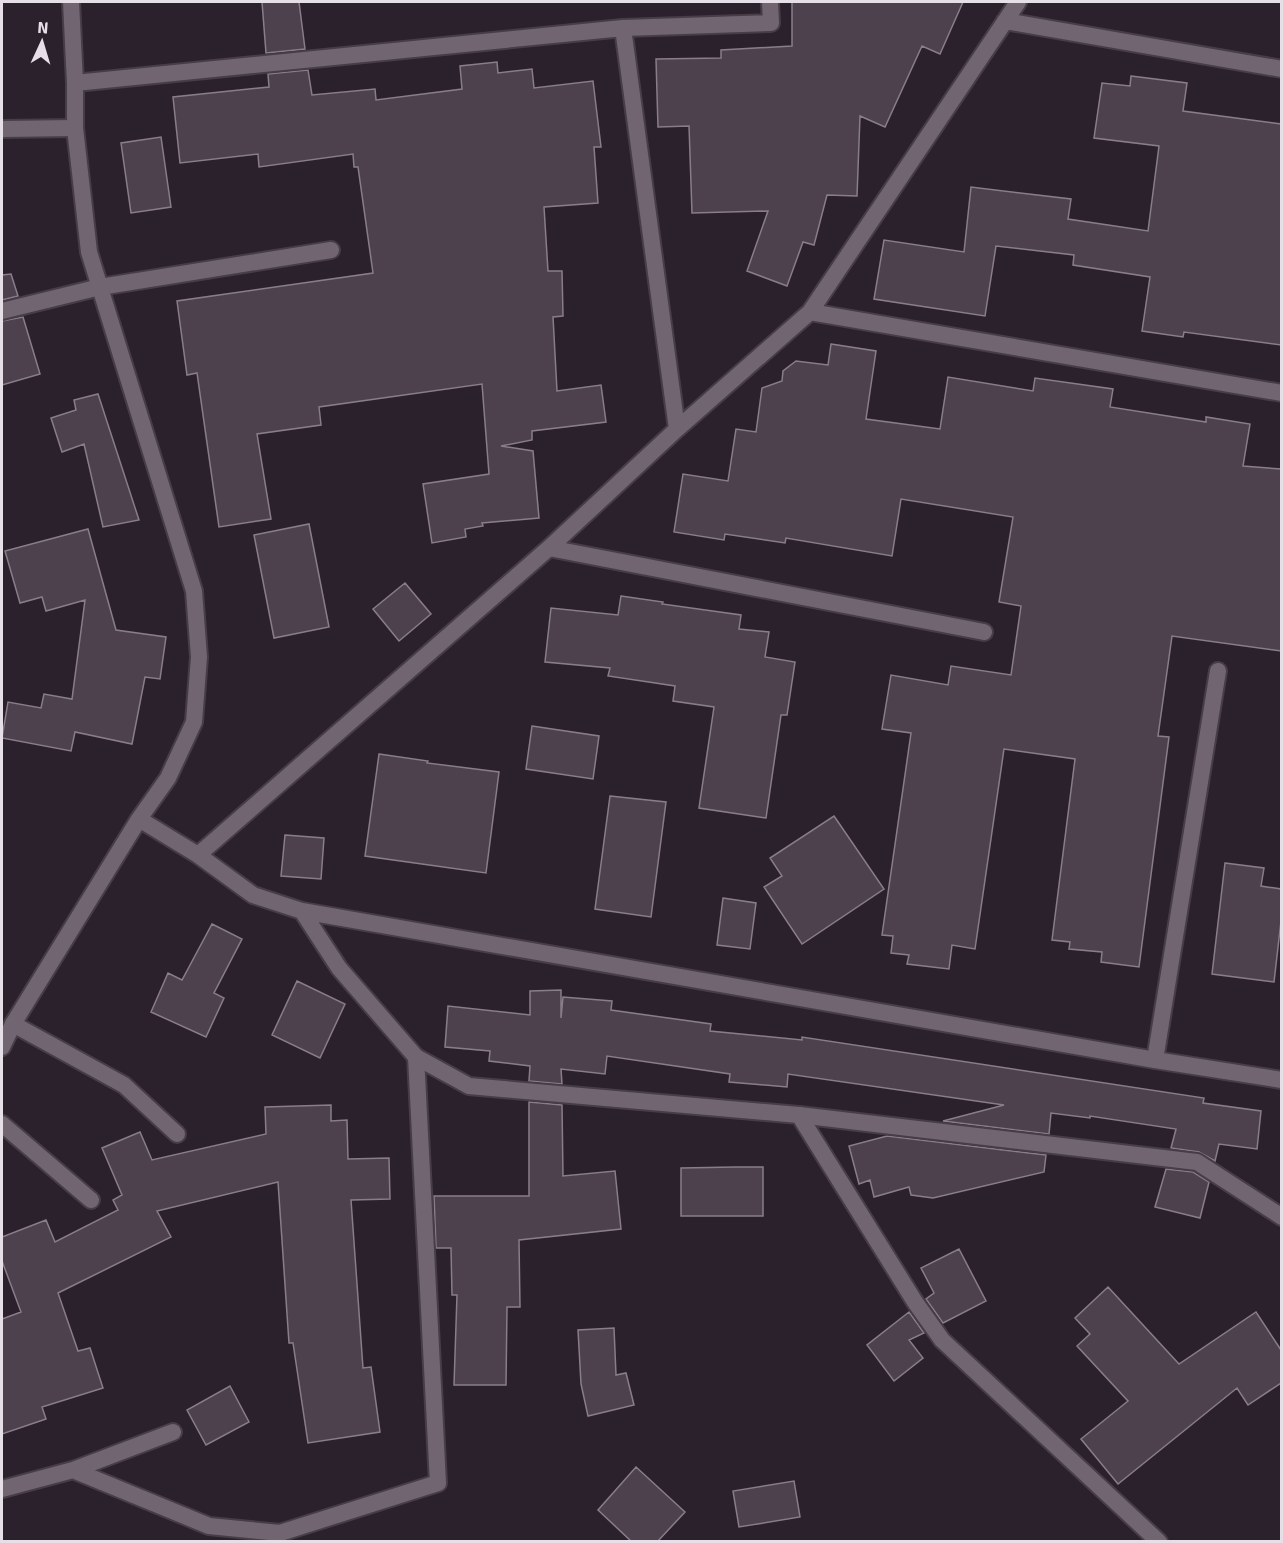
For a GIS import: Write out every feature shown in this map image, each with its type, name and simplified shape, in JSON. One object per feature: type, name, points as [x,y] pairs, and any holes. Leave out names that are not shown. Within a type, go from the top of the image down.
[{"type":"street","points":[[2,1047],[13,1024],[139,819],[168,778],[194,722],[199,657],[194,591],[89,252],[75,128],[71,2]]},
{"type":"street","points":[[75,83],[623,28],[771,23],[770,2]]},
{"type":"street","points":[[198,855],[549,548],[677,429],[810,312],[1018,2]]},
{"type":"street","points":[[1005,21],[1281,69]]},
{"type":"street","points":[[623,28],[677,429]]},
{"type":"street","points":[[2,129],[75,128]]},
{"type":"street","points":[[2,311],[100,287],[331,250]]},
{"type":"street","points":[[810,312],[1281,393]]},
{"type":"street","points":[[549,548],[984,632]]},
{"type":"street","points":[[1155,1060],[1218,671]]},
{"type":"street","points":[[139,819],[198,855],[253,895],[302,911],[1281,1080]]},
{"type":"street","points":[[302,911],[339,968],[416,1058],[469,1086],[799,1115],[1197,1162],[1281,1217]]},
{"type":"street","points":[[13,1024],[124,1085],[177,1134]]},
{"type":"street","points":[[73,1470],[209,1526],[280,1533],[438,1483],[416,1058]]},
{"type":"street","points":[[799,1115],[915,1302],[942,1341],[1159,1542]]},
{"type":"street","points":[[2,1124],[91,1200]]},
{"type":"street","points":[[2,1489],[73,1470],[173,1432]]},
{"type":"building","points":[[262,2],[299,2],[305,49],[266,53]]},
{"type":"building","points":[[792,2],[963,2],[940,54],[922,46],[885,127],[860,116],[857,196],[827,195],[814,245],[803,242],[787,286],[747,271],[768,211],[692,213],[689,126],[658,127],[656,59],[721,58],[721,50],[792,46]]},
{"type":"building","points":[[497,62],[498,73],[532,69],[534,88],[593,81],[601,147],[594,147],[598,203],[544,207],[548,271],[562,271],[563,316],[553,317],[557,391],[601,385],[606,422],[532,431],[532,440],[501,446],[533,451],[539,518],[482,523],[483,526],[465,529],[466,537],[432,543],[423,484],[489,474],[482,384],[319,407],[321,425],[257,434],[271,519],[219,527],[197,373],[187,375],[177,301],[373,273],[358,167],[354,167],[353,154],[259,167],[258,154],[180,163],[173,97],[269,87],[268,74],[308,70],[312,95],[375,89],[376,100],[462,89],[460,66]]},
{"type":"building","points":[[1131,76],[1187,83],[1183,111],[1281,124],[1281,345],[1184,332],[1183,337],[1142,331],[1150,277],[1073,265],[1074,255],[996,246],[985,316],[874,299],[884,240],[964,252],[971,187],[1071,199],[1068,219],[1148,231],[1159,146],[1094,138],[1102,83],[1130,86]]},
{"type":"building","points":[[161,137],[171,207],[131,213],[121,143]]},
{"type":"building","points":[[11,274],[18,296],[2,300],[2,275]]},
{"type":"building","points":[[23,317],[40,374],[2,385],[2,321]]},
{"type":"building","points":[[831,344],[876,351],[866,419],[940,429],[948,377],[1033,391],[1035,378],[1113,389],[1110,407],[1206,422],[1206,417],[1250,424],[1243,466],[1281,469],[1281,651],[1172,636],[1158,736],[1169,737],[1139,967],[1101,962],[1102,952],[1069,949],[1070,942],[1052,940],[1075,759],[1004,749],[975,949],[952,945],[949,969],[907,964],[909,955],[891,953],[893,936],[882,935],[911,733],[882,729],[891,675],[948,685],[951,666],[1011,675],[1021,606],[999,602],[1013,517],[901,499],[892,556],[786,538],[785,543],[725,534],[724,540],[674,532],[683,474],[728,481],[736,429],[756,432],[762,388],[782,381],[783,371],[796,361],[828,365]]},
{"type":"building","points":[[98,394],[139,520],[103,527],[84,444],[62,452],[51,418],[76,410],[74,400]]},
{"type":"building","points":[[309,524],[329,627],[274,638],[254,535]]},
{"type":"building","points":[[88,529],[116,630],[166,637],[160,679],[145,677],[132,744],[75,732],[71,751],[2,738],[8,702],[41,708],[44,694],[72,699],[85,600],[46,611],[42,597],[20,603],[5,551]]},
{"type":"building","points":[[405,583],[431,614],[399,641],[373,609]]},
{"type":"building","points":[[621,596],[741,615],[739,629],[769,632],[765,657],[795,662],[787,715],[781,715],[766,818],[699,808],[714,707],[673,701],[675,686],[608,676],[610,668],[545,662],[551,608],[618,615]]},
{"type":"building","points":[[532,726],[599,736],[593,779],[526,769]]},
{"type":"building","points":[[379,754],[499,772],[486,873],[365,856]]},
{"type":"building","points":[[610,796],[666,802],[651,917],[595,909]]},
{"type":"building","points":[[834,816],[884,889],[802,944],[764,887],[782,876],[770,858]]},
{"type":"building","points":[[285,835],[324,838],[321,879],[281,876]]},
{"type":"building","points":[[1225,863],[1264,868],[1261,886],[1281,889],[1281,921],[1274,982],[1212,974]]},
{"type":"building","points":[[723,898],[756,903],[750,949],[717,945]]},
{"type":"building","points":[[212,924],[242,939],[214,993],[224,998],[206,1037],[151,1012],[168,973],[182,980]]},
{"type":"building","points":[[297,981],[345,1004],[320,1058],[272,1035]]},
{"type":"building","points":[[561,990],[561,1018],[563,997],[612,1001],[611,1010],[711,1024],[710,1031],[802,1040],[802,1037],[1204,1098],[1203,1103],[1261,1111],[1257,1149],[1219,1144],[1215,1161],[1199,1152],[1171,1148],[1176,1129],[1090,1116],[1090,1118],[1051,1113],[1049,1134],[943,1121],[1004,1105],[788,1074],[787,1087],[729,1082],[730,1074],[607,1056],[605,1074],[561,1069],[562,1084],[529,1081],[530,1066],[489,1061],[490,1051],[445,1047],[448,1006],[530,1015],[530,991]]},
{"type":"building","points":[[529,1102],[562,1105],[563,1176],[615,1171],[621,1229],[519,1240],[520,1307],[507,1307],[506,1385],[454,1385],[457,1295],[452,1295],[451,1248],[436,1248],[434,1196],[529,1196]]},
{"type":"building","points":[[331,1105],[331,1121],[347,1120],[348,1159],[389,1158],[390,1199],[351,1200],[363,1368],[371,1367],[380,1432],[308,1443],[293,1343],[289,1343],[278,1182],[157,1211],[171,1237],[58,1293],[78,1351],[90,1348],[103,1388],[42,1407],[46,1419],[2,1434],[2,1319],[21,1312],[2,1261],[2,1237],[46,1220],[55,1242],[118,1210],[113,1200],[122,1195],[102,1148],[140,1132],[152,1160],[266,1134],[265,1107]]},
{"type":"building","points":[[887,1136],[1046,1155],[1044,1172],[933,1198],[911,1195],[909,1187],[874,1197],[870,1180],[859,1184],[849,1146]]},
{"type":"building","points":[[763,1167],[763,1216],[681,1216],[681,1168]]},
{"type":"building","points":[[1166,1169],[1193,1172],[1209,1182],[1200,1218],[1155,1207]]},
{"type":"building","points":[[959,1249],[986,1301],[943,1323],[926,1299],[934,1293],[921,1268]]},
{"type":"building","points":[[1108,1287],[1179,1364],[1256,1312],[1281,1350],[1281,1383],[1248,1405],[1237,1388],[1118,1484],[1081,1439],[1128,1401],[1077,1346],[1090,1334],[1075,1318]]},
{"type":"building","points":[[909,1312],[924,1333],[909,1340],[923,1358],[894,1381],[867,1345]]},
{"type":"building","points":[[614,1328],[616,1375],[626,1373],[634,1405],[588,1416],[581,1384],[578,1330]]},
{"type":"building","points":[[230,1386],[249,1422],[206,1445],[187,1410]]},
{"type":"building","points":[[636,1467],[685,1512],[657,1542],[632,1542],[598,1510]]},
{"type":"building","points":[[794,1481],[800,1517],[739,1527],[733,1491]]}]
